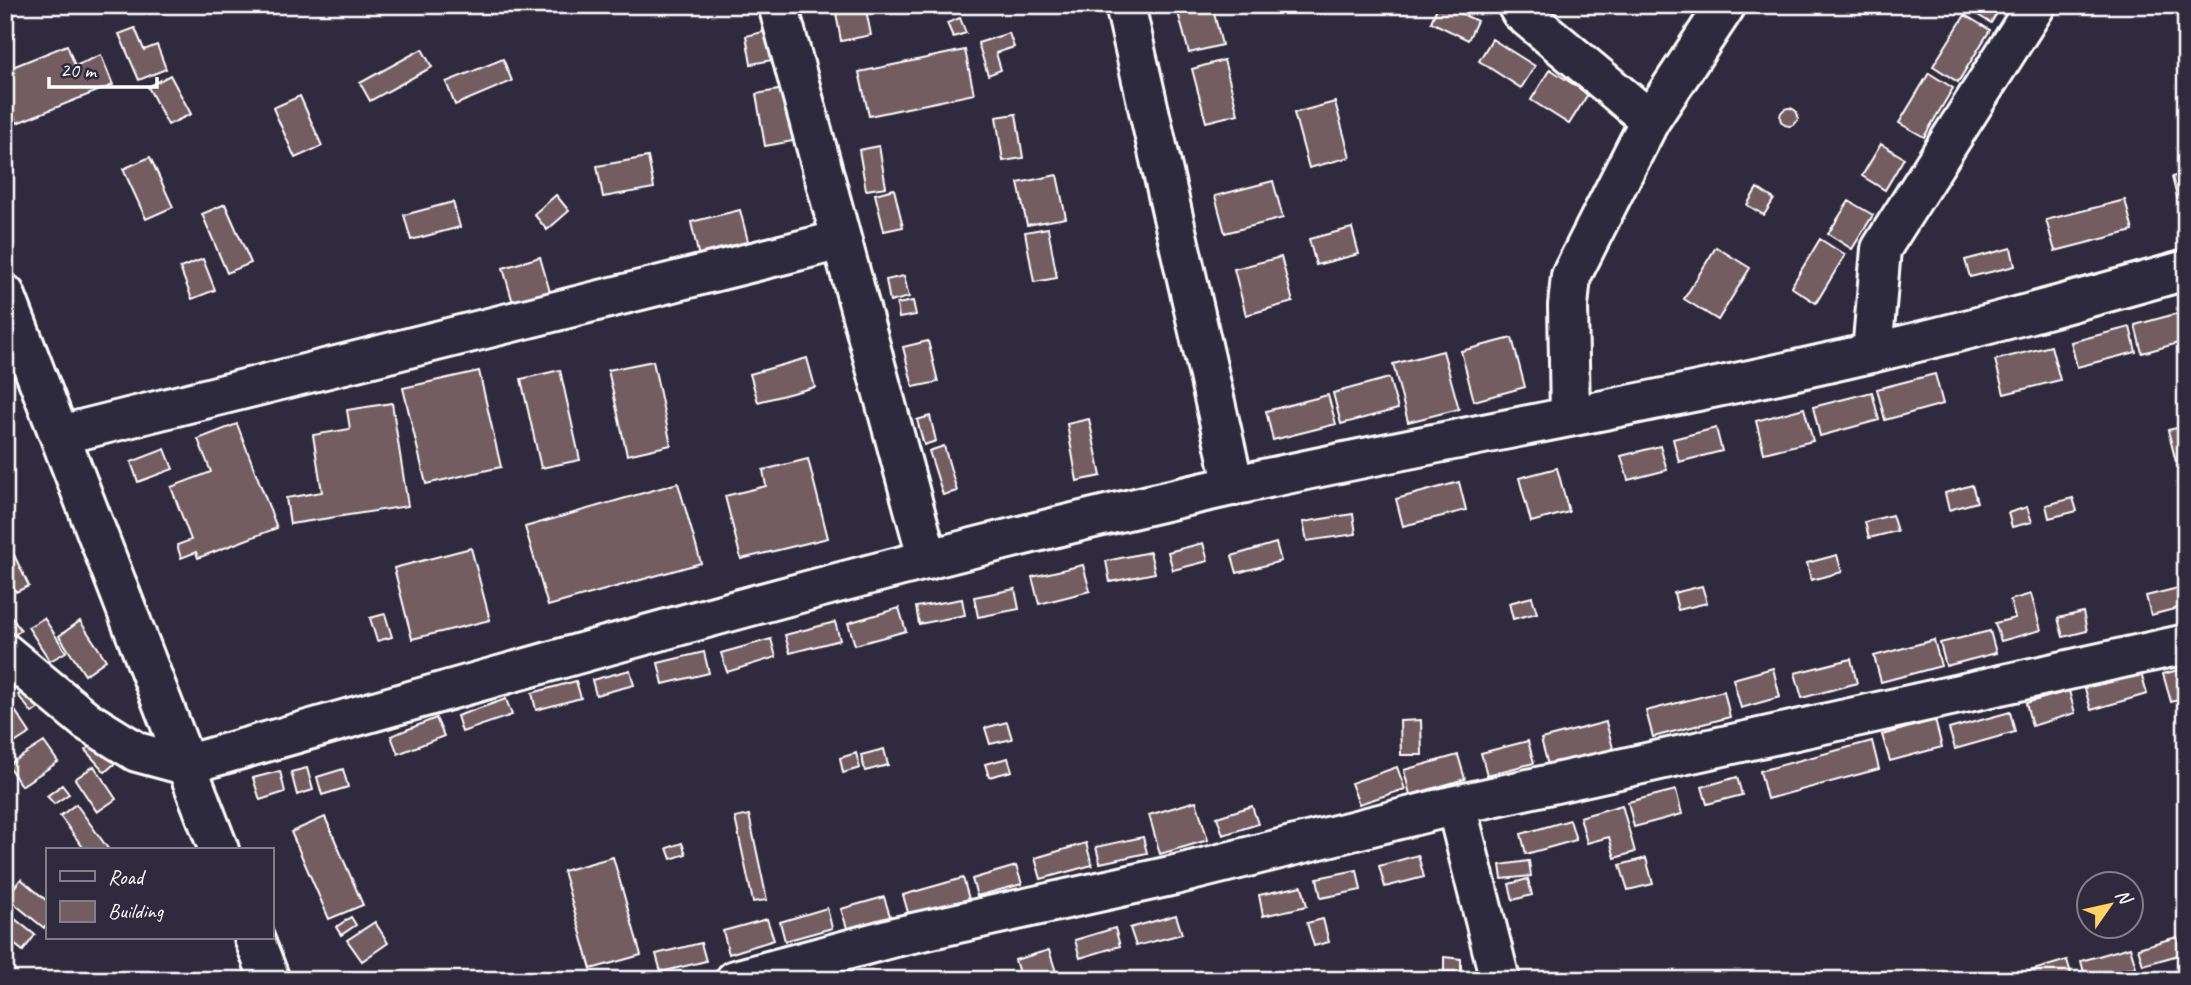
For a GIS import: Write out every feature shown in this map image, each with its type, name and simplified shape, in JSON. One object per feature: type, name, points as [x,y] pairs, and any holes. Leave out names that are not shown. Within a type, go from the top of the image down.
[{"type":"street","points":[[778,5],[928,560]]},
{"type":"street","points":[[1125,5],[1234,486]]},
{"type":"street","points":[[1517,5],[1521,12],[1650,120]]},
{"type":"street","points":[[1570,416],[1568,306],[1571,276],[1650,120],[1726,5]]},
{"type":"street","points":[[1872,353],[1881,249],[2036,5]]},
{"type":"street","points":[[60,435],[841,240]]},
{"type":"street","points":[[5,653],[87,721],[137,752],[185,765],[675,625],[928,560],[1234,486],[1872,353],[1994,323],[2186,270]]},
{"type":"street","points":[[5,294],[218,848]]},
{"type":"street","points":[[735,980],[895,937],[1175,875],[1455,805],[2186,644]]},
{"type":"street","points":[[1455,805],[1500,980]]},
{"type":"street","points":[[255,940],[270,980]]},
{"type":"building","points":[[865,5],[871,35],[841,41],[835,7]]},
{"type":"building","points":[[1176,5],[1212,5],[1222,45],[1189,53]]},
{"type":"building","points":[[1438,5],[1477,21],[1468,40],[1431,22]]},
{"type":"building","points":[[1961,5],[2002,5],[1991,23]]},
{"type":"building","points":[[1965,15],[1990,30],[1958,82],[1933,66]]},
{"type":"building","points":[[960,18],[966,33],[953,37],[947,23]]},
{"type":"building","points":[[135,28],[144,50],[157,45],[166,69],[139,80],[119,34]]},
{"type":"building","points":[[767,31],[772,60],[751,64],[746,36]]},
{"type":"building","points":[[1009,33],[1014,47],[996,53],[1001,70],[988,75],[978,43]]},
{"type":"building","points":[[1492,39],[1535,66],[1521,88],[1479,61]]},
{"type":"building","points":[[67,45],[75,66],[101,55],[113,85],[17,123],[5,95],[5,70]]},
{"type":"building","points":[[422,49],[432,67],[370,101],[360,83]]},
{"type":"building","points":[[965,50],[974,94],[869,116],[859,72]]},
{"type":"building","points":[[503,59],[512,81],[455,105],[446,82]]},
{"type":"building","points":[[1224,60],[1238,114],[1206,122],[1192,69]]},
{"type":"building","points":[[1550,69],[1588,94],[1569,124],[1531,100]]},
{"type":"building","points":[[1929,73],[1953,88],[1924,137],[1899,123]]},
{"type":"building","points":[[170,75],[191,114],[168,125],[148,87]]},
{"type":"building","points":[[784,89],[793,141],[765,146],[756,94]]},
{"type":"building","points":[[300,96],[322,146],[295,158],[273,108]]},
{"type":"building","points":[[1335,102],[1350,157],[1309,168],[1294,113]]},
{"type":"building","points":[[1789,108],[1795,111],[1798,117],[1795,123],[1789,126],[1783,123],[1780,117],[1783,111]]},
{"type":"building","points":[[1016,114],[1023,158],[1003,161],[996,117]]},
{"type":"building","points":[[1881,144],[1904,158],[1885,190],[1862,176]]},
{"type":"building","points":[[879,146],[886,187],[866,190],[859,150]]},
{"type":"building","points":[[150,157],[173,207],[146,219],[123,169]]},
{"type":"building","points":[[648,157],[654,188],[603,197],[597,166]]},
{"type":"building","points":[[2186,173],[2186,221],[2183,221],[2172,177]]},
{"type":"building","points":[[1057,175],[1066,218],[1027,225],[1018,183]]},
{"type":"building","points":[[1273,181],[1283,218],[1225,233],[1215,196]]},
{"type":"building","points":[[1757,188],[1774,199],[1764,215],[1747,205]]},
{"type":"building","points":[[894,189],[903,227],[884,231],[875,194]]},
{"type":"building","points":[[556,195],[569,211],[547,230],[534,214]]},
{"type":"building","points":[[2125,200],[2133,231],[2055,251],[2046,220]]},
{"type":"building","points":[[1849,201],[1873,215],[1852,249],[1828,234]]},
{"type":"building","points":[[453,202],[460,227],[411,240],[404,215]]},
{"type":"building","points":[[225,204],[251,263],[227,273],[202,214]]},
{"type":"building","points":[[740,210],[749,245],[699,257],[691,222]]},
{"type":"building","points":[[1048,228],[1057,278],[1034,282],[1025,232]]},
{"type":"building","points":[[1352,228],[1359,254],[1316,265],[1309,239]]},
{"type":"building","points":[[1820,239],[1845,255],[1816,303],[1791,287]]},
{"type":"building","points":[[1716,247],[1750,268],[1718,320],[1684,299]]},
{"type":"building","points":[[2011,248],[2015,266],[1970,277],[1965,260]]},
{"type":"building","points":[[540,257],[550,292],[513,303],[503,268]]},
{"type":"building","points":[[1281,257],[1293,302],[1246,315],[1234,269]]},
{"type":"building","points":[[203,259],[215,290],[192,299],[180,268]]},
{"type":"building","points":[[904,276],[909,297],[890,302],[886,280]]},
{"type":"building","points":[[913,301],[916,315],[899,318],[897,304]]},
{"type":"building","points":[[2186,311],[2186,341],[2142,353],[2135,325]]},
{"type":"building","points":[[2130,327],[2136,352],[2077,367],[2071,342]]},
{"type":"building","points":[[1512,338],[1525,387],[1474,401],[1461,351]]},
{"type":"building","points":[[928,341],[938,382],[913,387],[903,347]]},
{"type":"building","points":[[2051,346],[2060,380],[2004,394],[1995,360]]},
{"type":"building","points":[[1443,351],[1459,409],[1408,422],[1393,364]]},
{"type":"building","points":[[807,358],[815,387],[758,402],[750,374]]},
{"type":"building","points":[[653,361],[671,445],[627,455],[608,370]]},
{"type":"building","points":[[560,370],[580,460],[541,468],[521,379]]},
{"type":"building","points":[[479,371],[501,467],[426,484],[403,388]]},
{"type":"building","points":[[1935,374],[1943,404],[1885,420],[1877,389]]},
{"type":"building","points":[[1389,378],[1398,409],[1341,424],[1333,393]]},
{"type":"building","points":[[1872,392],[1879,420],[1820,436],[1813,407]]},
{"type":"building","points":[[1328,395],[1336,424],[1273,440],[1266,411]]},
{"type":"building","points":[[392,403],[408,506],[290,524],[286,498],[322,492],[313,435],[350,429],[347,410]]},
{"type":"building","points":[[1804,408],[1813,441],[1764,453],[1756,421]]},
{"type":"building","points":[[930,416],[936,441],[924,445],[917,420]]},
{"type":"building","points":[[1089,419],[1101,476],[1077,481],[1067,424]]},
{"type":"building","points":[[237,424],[277,528],[198,558],[196,552],[181,558],[177,545],[191,540],[171,487],[211,472],[198,439]]},
{"type":"building","points":[[2186,426],[2186,459],[2176,462],[2168,430]]},
{"type":"building","points":[[1716,428],[1722,451],[1679,462],[1673,439]]},
{"type":"building","points":[[944,446],[957,491],[943,495],[929,451]]},
{"type":"building","points":[[1660,446],[1667,470],[1628,480],[1621,456]]},
{"type":"building","points":[[165,449],[173,469],[138,482],[131,462]]},
{"type":"building","points":[[808,459],[828,538],[741,559],[725,496],[766,486],[763,470]]},
{"type":"building","points":[[1557,468],[1569,512],[1531,522],[1519,478]]},
{"type":"building","points":[[1459,482],[1466,510],[1403,526],[1396,499]]},
{"type":"building","points":[[678,483],[701,563],[548,606],[525,527]]},
{"type":"building","points":[[1972,485],[1977,502],[1949,510],[1945,493]]},
{"type":"building","points":[[2073,498],[2077,511],[2049,518],[2046,505]]},
{"type":"building","points":[[2027,507],[2032,522],[2012,527],[2008,513]]},
{"type":"building","points":[[1353,514],[1356,534],[1307,541],[1303,522]]},
{"type":"building","points":[[1892,515],[1897,531],[1869,538],[1865,522]]},
{"type":"building","points":[[1203,543],[1208,561],[1173,570],[1168,552]]},
{"type":"building","points":[[1276,543],[1281,561],[1237,573],[1232,556]]},
{"type":"building","points":[[471,548],[490,620],[412,639],[394,568]]},
{"type":"building","points":[[1150,552],[1155,573],[1110,582],[1106,561]]},
{"type":"building","points":[[14,555],[29,586],[16,592],[5,571],[5,559]]},
{"type":"building","points":[[1837,555],[1842,572],[1811,580],[1807,563]]},
{"type":"building","points":[[1083,565],[1090,591],[1039,604],[1032,577]]},
{"type":"building","points":[[1702,586],[1707,603],[1678,610],[1674,593]]},
{"type":"building","points":[[2186,586],[2186,606],[2151,615],[2146,596]]},
{"type":"building","points":[[1015,589],[1019,609],[978,617],[974,597]]},
{"type":"building","points":[[2031,594],[2041,630],[2001,641],[1995,623],[2015,618],[2010,600]]},
{"type":"building","points":[[1532,597],[1537,613],[1513,619],[1509,603]]},
{"type":"building","points":[[962,599],[965,615],[919,624],[916,607]]},
{"type":"building","points":[[899,608],[906,631],[855,645],[848,623]]},
{"type":"building","points":[[5,609],[21,630],[8,640],[5,637]]},
{"type":"building","points":[[2083,612],[2087,631],[2063,637],[2058,618]]},
{"type":"building","points":[[385,614],[392,637],[377,641],[370,618]]},
{"type":"building","points":[[44,618],[66,652],[50,661],[28,627]]},
{"type":"building","points":[[80,621],[106,660],[85,675],[59,636]]},
{"type":"building","points":[[835,622],[840,640],[790,653],[785,635]]},
{"type":"building","points":[[1990,631],[1996,653],[1946,666],[1940,643]]},
{"type":"building","points":[[771,639],[776,657],[727,672],[721,653]]},
{"type":"building","points":[[1934,640],[1941,666],[1881,682],[1874,656]]},
{"type":"building","points":[[704,652],[709,673],[663,684],[658,663]]},
{"type":"building","points":[[1851,659],[1857,683],[1802,698],[1795,673]]},
{"type":"building","points":[[1773,668],[1780,697],[1741,708],[1733,679]]},
{"type":"building","points":[[2186,668],[2186,698],[2171,702],[2163,674]]},
{"type":"building","points":[[630,670],[634,685],[596,695],[592,680]]},
{"type":"building","points":[[2140,670],[2147,694],[2091,710],[2084,685]]},
{"type":"building","points":[[576,681],[581,698],[536,710],[532,693]]},
{"type":"building","points":[[28,688],[42,706],[32,713],[18,695]]},
{"type":"building","points":[[1724,691],[1730,717],[1653,737],[1646,711]]},
{"type":"building","points":[[2069,691],[2075,713],[2032,726],[2026,703]]},
{"type":"building","points":[[506,699],[512,715],[462,732],[457,716]]},
{"type":"building","points":[[10,703],[30,733],[5,749],[5,707]]},
{"type":"building","points":[[2010,712],[2015,732],[1955,749],[1949,729]]},
{"type":"building","points":[[436,718],[444,736],[398,754],[391,736]]},
{"type":"building","points":[[1421,720],[1422,755],[1401,755],[1400,721]]},
{"type":"building","points":[[1935,720],[1942,747],[1890,761],[1882,735]]},
{"type":"building","points":[[1007,722],[1012,739],[990,744],[985,728]]},
{"type":"building","points":[[1606,722],[1614,752],[1549,769],[1541,739]]},
{"type":"building","points":[[101,737],[120,759],[105,772],[85,750]]},
{"type":"building","points":[[1528,741],[1534,763],[1487,775],[1481,753]]},
{"type":"building","points":[[1872,741],[1879,769],[1767,799],[1760,771]]},
{"type":"building","points":[[44,742],[58,762],[21,786],[8,765]]},
{"type":"building","points":[[884,749],[888,765],[865,771],[861,755]]},
{"type":"building","points":[[856,753],[860,768],[843,773],[840,758]]},
{"type":"building","points":[[1458,755],[1465,779],[1410,795],[1404,770]]},
{"type":"building","points":[[1008,758],[1012,771],[989,777],[985,764]]},
{"type":"building","points":[[94,766],[116,799],[97,812],[75,779]]},
{"type":"building","points":[[1397,767],[1405,789],[1359,804],[1351,783]]},
{"type":"building","points":[[307,768],[313,790],[297,795],[291,772]]},
{"type":"building","points":[[343,769],[348,787],[322,795],[317,777]]},
{"type":"building","points":[[280,771],[285,792],[260,800],[253,778]]},
{"type":"building","points":[[1737,777],[1742,795],[1707,804],[1702,787]]},
{"type":"building","points":[[62,785],[69,794],[54,804],[47,796]]},
{"type":"building","points":[[1676,790],[1682,814],[1634,827],[1628,802]]},
{"type":"building","points":[[1196,801],[1208,840],[1160,854],[1149,815]]},
{"type":"building","points":[[76,804],[108,848],[84,848],[60,816]]},
{"type":"building","points":[[1622,805],[1635,852],[1615,858],[1609,837],[1587,843],[1580,817]]},
{"type":"building","points":[[1252,806],[1258,824],[1223,835],[1217,817]]},
{"type":"building","points":[[749,815],[767,900],[753,902],[735,818]]},
{"type":"building","points":[[325,817],[363,905],[329,919],[291,832]]},
{"type":"building","points":[[1570,820],[1576,840],[1526,854],[1521,834]]},
{"type":"building","points":[[1143,837],[1147,853],[1100,863],[1096,847]]},
{"type":"building","points":[[682,843],[686,854],[671,859],[667,848]]},
{"type":"building","points":[[1086,843],[1092,865],[1041,879],[1035,858]]},
{"type":"building","points":[[1418,855],[1424,877],[1385,887],[1379,866]]},
{"type":"building","points":[[613,857],[641,955],[591,969],[563,871]]},
{"type":"building","points":[[1646,858],[1653,884],[1628,890],[1620,865]]},
{"type":"building","points":[[1529,861],[1531,876],[1502,879],[1500,865]]},
{"type":"building","points":[[1016,866],[1022,884],[977,896],[972,879]]},
{"type":"building","points":[[1357,870],[1361,890],[1321,898],[1317,878]]},
{"type":"building","points":[[963,878],[969,899],[909,916],[903,895]]},
{"type":"building","points":[[21,879],[46,900],[46,926],[44,928],[6,897]]},
{"type":"building","points":[[1528,879],[1532,895],[1513,900],[1509,884]]},
{"type":"building","points":[[1302,886],[1307,906],[1263,916],[1259,895]]},
{"type":"building","points":[[884,897],[891,919],[848,931],[841,909]]},
{"type":"building","points":[[827,908],[832,928],[785,941],[780,922]]},
{"type":"building","points":[[5,911],[35,935],[23,951],[5,937]]},
{"type":"building","points":[[1176,915],[1182,934],[1136,946],[1130,928]]},
{"type":"building","points":[[351,917],[356,925],[341,935],[336,927]]},
{"type":"building","points":[[767,919],[774,940],[729,954],[723,931]]},
{"type":"building","points":[[1323,919],[1329,942],[1314,946],[1307,923]]},
{"type":"building","points":[[375,922],[388,943],[362,961],[347,940]]},
{"type":"building","points":[[1115,928],[1120,946],[1080,958],[1075,940]]},
{"type":"building","points":[[2177,937],[2182,954],[2143,965],[2138,948]]},
{"type":"building","points":[[701,943],[706,961],[661,972],[656,954]]},
{"type":"building","points":[[2130,947],[2136,967],[2086,980],[2081,961]]},
{"type":"building","points":[[1049,950],[1056,972],[1021,980],[1015,960]]},
{"type":"building","points":[[1444,957],[1461,959],[1461,973],[1444,972]]},
{"type":"building","points":[[2067,960],[2073,980],[2015,980],[2013,976]]}]
